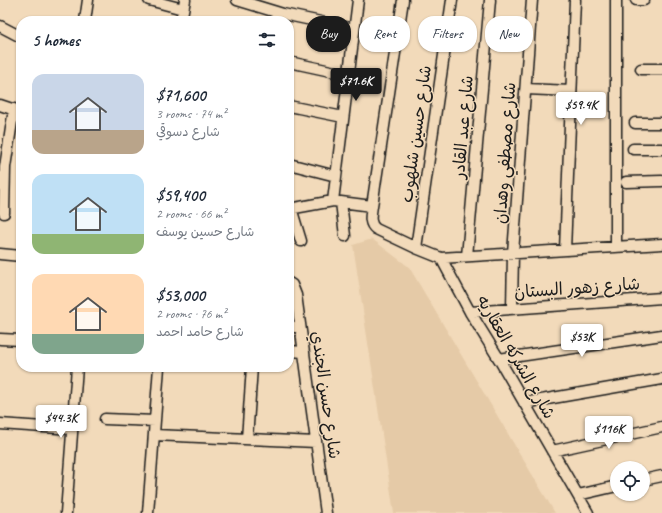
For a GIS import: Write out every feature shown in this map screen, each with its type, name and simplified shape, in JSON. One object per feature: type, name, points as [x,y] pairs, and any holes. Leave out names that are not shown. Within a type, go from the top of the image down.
[{"type":"street","points":[[86,16],[88,0]]},
{"type":"street","points":[[149,0],[184,5],[182,16]]},
{"type":"street","points":[[237,0],[292,16]]},
{"type":"street","points":[[345,236],[337,201],[336,176],[358,0]]},
{"type":"street","points":[[403,0],[372,206],[370,222],[372,227],[440,258],[662,244]]},
{"type":"street","name":"شارع حسين شلهوب","points":[[416,248],[452,0]]},
{"type":"street","name":"شارع عبد القادر","points":[[467,256],[490,0]]},
{"type":"street","name":"شارع مصطفي وهدان","points":[[512,309],[514,254],[532,0]]},
{"type":"street","points":[[565,250],[575,0]]},
{"type":"street","points":[[616,0],[616,247]]},
{"type":"street","points":[[636,0],[644,0]]},
{"type":"street","points":[[294,16],[354,29]]},
{"type":"street","points":[[0,26],[16,34]]},
{"type":"street","points":[[294,63],[348,75]]},
{"type":"street","points":[[641,69],[662,69]]},
{"type":"street","points":[[526,89],[571,91]]},
{"type":"street","points":[[0,105],[16,109]]},
{"type":"street","points":[[294,107],[343,117]]},
{"type":"street","points":[[4,213],[6,167],[16,120]]},
{"type":"street","points":[[635,123],[662,123]]},
{"type":"street","points":[[633,148],[662,149]]},
{"type":"street","points":[[294,165],[336,176]]},
{"type":"street","points":[[626,182],[662,181]]},
{"type":"street","points":[[294,207],[337,201],[372,206]]},
{"type":"street","points":[[294,219],[302,241]]},
{"type":"street","points":[[0,254],[16,256]]},
{"type":"street","name":"شارع الشركه العقاريه","points":[[440,258],[588,513]]},
{"type":"street","name":"شارع حسن الجندي","points":[[294,290],[296,295],[326,513]]},
{"type":"street","name":"شارع زهور البستان","points":[[470,312],[662,298]]},
{"type":"street","points":[[294,327],[300,327]]},
{"type":"street","points":[[499,359],[662,335]]},
{"type":"street","points":[[0,339],[16,340]]},
{"type":"street","points":[[294,351],[304,352]]},
{"type":"street","points":[[66,513],[78,372]]},
{"type":"street","points":[[148,513],[159,372]]},
{"type":"street","points":[[247,439],[252,372]]},
{"type":"street","points":[[524,403],[662,378]]},
{"type":"street","points":[[105,419],[155,421]]},
{"type":"street","points":[[0,424],[72,429]]},
{"type":"street","points":[[552,451],[662,427]]},
{"type":"street","points":[[154,435],[316,442]]},
{"type":"street","points":[[650,479],[662,476]]},
{"type":"street","points":[[578,495],[610,488]]},
{"type":"shaded area","points":[[372,239],[409,267],[555,513],[394,513],[353,245]]}]
